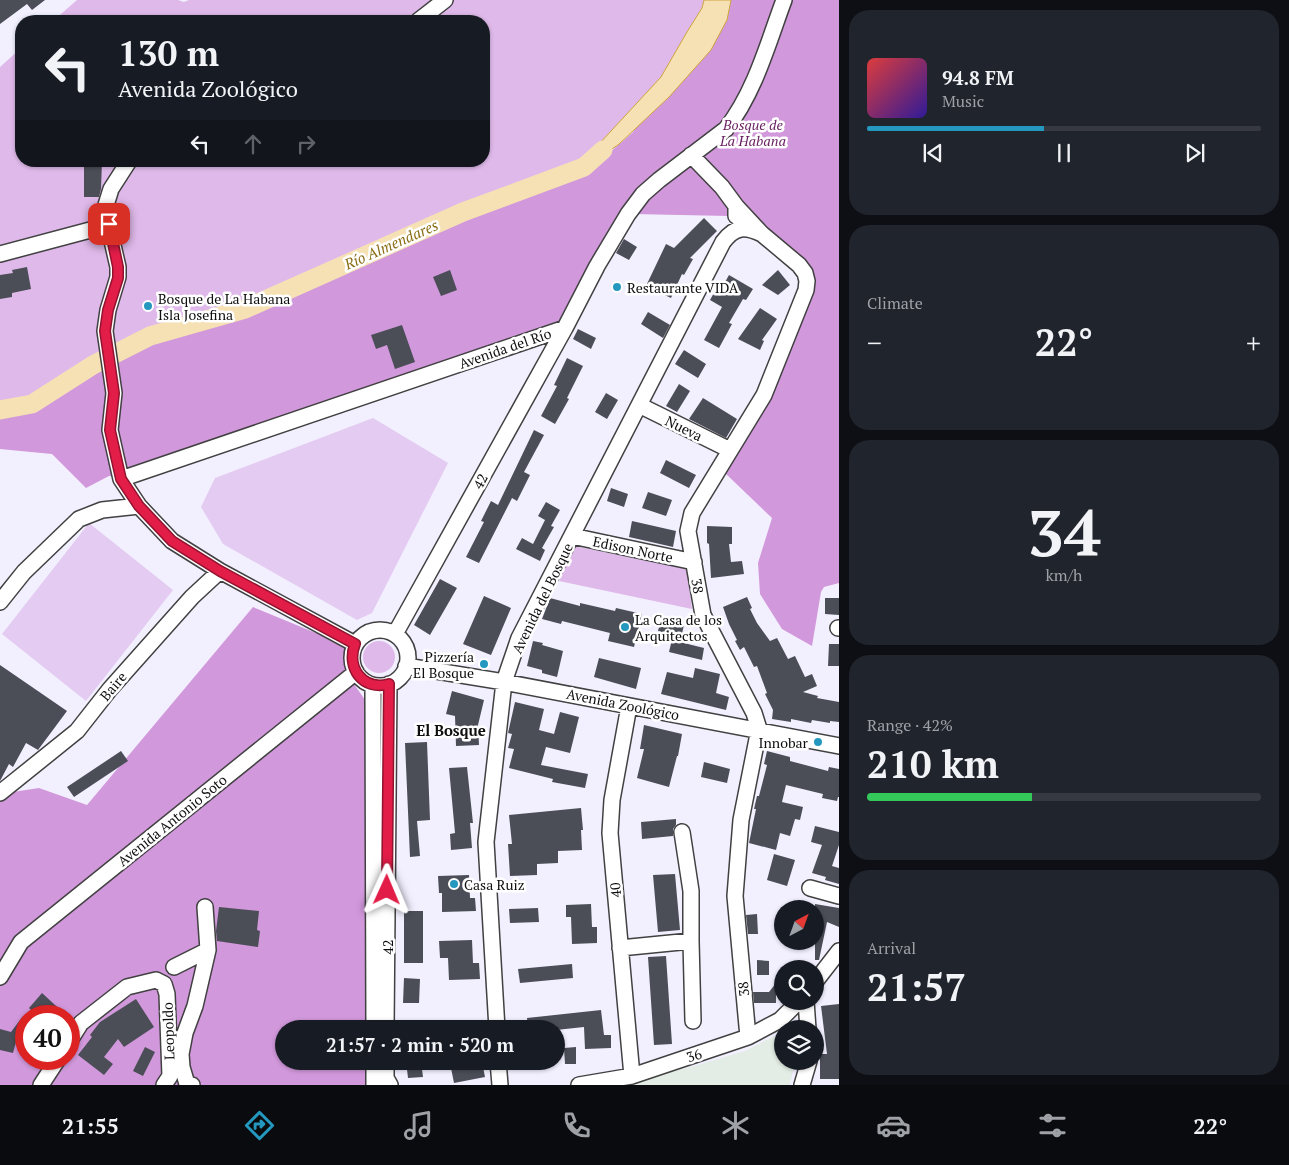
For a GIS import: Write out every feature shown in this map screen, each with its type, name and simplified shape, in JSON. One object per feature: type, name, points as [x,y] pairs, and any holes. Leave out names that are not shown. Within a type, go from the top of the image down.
[{"type":"street","points":[[426,15],[445,0]]},
{"type":"street","name":"Avenida del Río","points":[[121,479],[565,328],[597,266],[628,214],[643,194],[726,129],[744,104],[784,0]]},
{"type":"street","points":[[691,155],[722,187],[736,206]]},
{"type":"street","points":[[125,167],[107,199],[106,212],[116,254],[118,272],[108,310],[105,331],[114,393],[110,430],[121,479],[139,506],[172,541],[220,571],[355,644]]},
{"type":"street","name":"Avenida del Bosque","points":[[496,1020],[486,842],[504,682],[519,638],[723,242],[736,221],[736,206]]},
{"type":"street","name":"38","points":[[736,206],[762,234],[799,265],[805,273],[807,281],[806,290],[764,395],[692,513],[688,531],[703,616],[754,713],[759,729],[741,820],[734,896],[748,1037]]},
{"type":"street","points":[[0,254],[109,224]]},
{"type":"street","points":[[729,233],[743,228],[753,229],[762,234]]},
{"type":"street","name":"42","points":[[395,634],[565,328]]},
{"type":"street","name":"Nueva","points":[[639,405],[730,450]]},
{"type":"street","points":[[0,602],[24,572],[79,518],[102,510],[139,506]]},
{"type":"street","name":"Edison Norte","points":[[572,536],[694,562]]},
{"type":"street","name":"Baire","points":[[0,793],[77,731],[110,689],[192,597],[220,571]]},
{"type":"street","points":[[377,629],[395,634],[402,640],[406,648],[408,654],[406,666],[398,679],[380,687],[373,686],[356,672],[352,658],[355,644],[360,637],[377,629]]},
{"type":"street","name":"Avenida Zoológico","points":[[406,666],[759,729],[839,746]]},
{"type":"street","name":"Avenida Antonio Soto","points":[[0,977],[21,942],[356,672]]},
{"type":"street","name":"42","points":[[386,1020],[389,684]]},
{"type":"street","name":"42","points":[[373,686],[374,1020]]},
{"type":"street","name":"40","points":[[629,706],[612,800],[610,833],[632,1076]]},
{"type":"street","points":[[682,832],[691,890],[693,1021]]},
{"type":"street","points":[[810,888],[839,896]]},
{"type":"street","points":[[192,1085],[187,1084],[182,1067],[181,1054],[208,950],[205,907]]},
{"type":"street","points":[[620,948],[691,941]]},
{"type":"street","points":[[174,967],[208,950]]},
{"type":"street","points":[[824,972],[837,958]]},
{"type":"street","name":"Leopoldo","points":[[80,1025],[128,987],[156,980],[164,984],[167,994],[170,1076],[164,1085]]},
{"type":"street","name":"36","points":[[579,1085],[632,1076],[748,1037],[780,1020],[790,1010]]},
{"type":"street","points":[[41,1085],[51,1070]]},
{"type":"street","points":[[374,1070],[374,1085]]},
{"type":"street","points":[[386,1070],[386,1078],[390,1085]]},
{"type":"street","points":[[499,1070],[500,1085]]},
{"type":"street","points":[[802,1085],[807,1070]]},
{"type":"shaded area","points":[[77,0],[178,0],[184,2],[189,0],[704,0],[702,8],[661,77],[599,144],[584,167],[463,212],[245,309],[150,336],[93,365],[32,404],[0,410],[0,67],[15,53],[15,167],[490,167],[490,15],[60,15]]},
{"type":"shaded area","points":[[704,0],[731,0],[727,20],[711,50],[669,97],[618,145],[584,167],[599,144],[661,77],[702,8]]},
{"type":"shaded area","points":[[373,418],[448,463],[372,613],[357,620],[223,544],[201,507],[215,478]]},
{"type":"shaded area","points":[[89,523],[173,590],[86,701],[2,634]]},
{"type":"shaded area","points":[[575,546],[687,569],[692,609],[559,581]]},
{"type":"shaded area","points":[[379,641],[391,645],[395,657],[391,669],[379,673],[367,669],[363,657],[367,645]]},
{"type":"shaded area","points":[[774,1036],[774,1070],[793,1070],[790,1085],[615,1085],[694,1066],[745,1051]]},
{"type":"green space","name":"Bosque de La Habana","points":[[731,0],[839,0],[839,583],[824,587],[821,592],[812,646],[782,629],[760,594],[758,563],[772,518],[725,473],[767,400],[814,290],[814,277],[806,262],[729,216],[632,214],[565,328],[123,477],[109,476],[86,488],[52,454],[0,449],[0,410],[32,404],[93,365],[150,336],[245,309],[463,212],[584,167],[609,153],[632,133],[727,20]]},
{"type":"green space","points":[[253,607],[345,645],[349,677],[370,707],[372,1020],[275,1020],[275,1070],[373,1070],[372,1085],[0,1085],[0,799],[6,793],[39,788],[87,805]]},
{"type":"building","points":[[0,0],[45,0],[32,10],[27,4],[0,24]]},
{"type":"building","points":[[84,167],[102,167],[99,197],[84,197]]},
{"type":"building","points":[[704,218],[717,231],[690,258],[693,259],[684,275],[682,274],[671,298],[646,286],[666,244],[674,248]]},
{"type":"building","points":[[624,239],[637,247],[629,260],[616,253]]},
{"type":"building","points":[[27,267],[31,289],[12,293],[12,297],[0,299],[0,275],[13,273],[12,270]]},
{"type":"building","points":[[450,270],[457,290],[441,296],[433,277]]},
{"type":"building","points":[[778,270],[790,285],[778,295],[762,285]]},
{"type":"building","points":[[729,275],[753,289],[746,300],[743,299],[729,323],[732,324],[719,348],[704,340],[722,307],[710,300],[715,291],[719,293]]},
{"type":"building","points":[[760,308],[777,319],[762,340],[764,341],[760,350],[738,339]]},
{"type":"building","points":[[648,312],[670,325],[663,338],[641,324]]},
{"type":"building","points":[[402,325],[415,362],[395,369],[387,345],[376,349],[371,335]]},
{"type":"building","points":[[578,329],[596,338],[591,349],[573,339]]},
{"type":"building","points":[[684,350],[706,364],[698,378],[675,364]]},
{"type":"building","points":[[567,358],[583,366],[567,398],[569,399],[555,424],[541,416],[557,386],[554,385]]},
{"type":"building","points":[[679,384],[690,391],[677,412],[666,406]]},
{"type":"building","points":[[606,393],[618,400],[607,419],[595,412]]},
{"type":"building","points":[[703,398],[737,419],[726,438],[689,419]]},
{"type":"building","points":[[534,430],[544,435],[524,472],[530,475],[517,501],[512,498],[479,563],[466,557],[484,522],[481,521],[491,501],[498,505]]},
{"type":"building","points":[[666,460],[696,475],[689,488],[660,473]]},
{"type":"building","points":[[611,488],[628,494],[624,507],[607,501]]},
{"type":"building","points":[[648,492],[672,500],[666,516],[642,508]]},
{"type":"building","points":[[546,502],[560,510],[551,526],[554,527],[542,548],[545,550],[540,561],[516,549],[522,538],[533,544],[545,520],[538,516]]},
{"type":"building","points":[[632,521],[676,531],[673,547],[629,537]]},
{"type":"building","points":[[707,526],[732,527],[732,544],[729,544],[731,562],[742,561],[744,574],[711,578]]},
{"type":"building","points":[[440,579],[457,588],[430,635],[414,625]]},
{"type":"building","points":[[484,596],[511,608],[491,655],[463,644]]},
{"type":"building","points":[[747,597],[752,608],[750,609],[757,623],[770,641],[777,638],[788,659],[795,656],[805,677],[812,674],[817,686],[803,692],[818,696],[817,698],[839,702],[839,722],[830,721],[830,723],[812,720],[811,723],[791,719],[791,722],[772,719],[773,710],[765,694],[767,693],[757,666],[754,667],[744,647],[740,650],[723,607]]},
{"type":"building","points":[[550,598],[580,606],[580,603],[615,611],[616,608],[642,614],[634,647],[608,641],[610,633],[562,621],[561,624],[542,619]]},
{"type":"building","points":[[825,598],[839,598],[839,615],[825,614]]},
{"type":"building","points":[[661,619],[684,625],[680,642],[704,648],[702,660],[669,652],[673,635],[658,631]]},
{"type":"building","points":[[533,641],[563,651],[557,677],[527,666]]},
{"type":"building","points":[[829,644],[839,644],[839,666],[828,666]]},
{"type":"building","points":[[599,658],[641,668],[636,689],[594,677]]},
{"type":"building","points":[[0,665],[67,711],[38,750],[26,743],[13,767],[9,764],[0,781]]},
{"type":"building","points":[[695,668],[720,674],[716,693],[729,697],[726,710],[661,694],[667,672],[693,678]]},
{"type":"building","points":[[452,691],[484,700],[478,725],[479,745],[456,746],[455,716],[446,714]]},
{"type":"building","points":[[515,702],[544,709],[539,730],[554,734],[560,712],[579,717],[570,753],[546,747],[541,765],[588,774],[585,788],[552,782],[553,779],[509,768],[514,749],[508,748],[512,734],[508,733]]},
{"type":"building","points":[[644,725],[682,734],[669,787],[637,778],[644,749],[640,749]]},
{"type":"building","points":[[427,742],[430,820],[417,821],[420,856],[410,857],[405,743]]},
{"type":"building","points":[[121,751],[128,761],[74,797],[67,787]]},
{"type":"building","points":[[767,751],[790,757],[790,761],[828,771],[829,767],[839,769],[839,797],[837,801],[822,798],[823,794],[786,785],[782,802],[803,807],[800,820],[795,819],[790,836],[780,833],[776,850],[749,843],[757,796],[759,796],[767,765],[764,764]]},
{"type":"building","points":[[704,762],[730,769],[727,783],[701,777]]},
{"type":"building","points":[[467,767],[473,823],[470,823],[472,848],[451,850],[450,834],[455,833],[449,768]]},
{"type":"building","points":[[581,808],[582,850],[558,851],[558,863],[537,864],[537,875],[510,876],[508,844],[512,844],[509,815]]},
{"type":"building","points":[[676,819],[673,836],[642,839],[641,822]]},
{"type":"building","points":[[815,826],[839,832],[839,845],[832,866],[839,868],[839,884],[825,880],[826,877],[812,873],[822,845],[811,842]]},
{"type":"building","points":[[774,854],[795,860],[787,886],[767,880]]},
{"type":"building","points":[[675,874],[680,930],[658,932],[653,875]]},
{"type":"building","points":[[469,875],[470,898],[475,898],[476,911],[442,912],[442,893],[439,893],[438,876]]},
{"type":"building","points":[[591,904],[592,927],[597,927],[597,943],[572,944],[571,917],[566,917],[566,905]]},
{"type":"building","points":[[824,906],[839,908],[839,927],[827,922],[824,936]]},
{"type":"building","points":[[219,907],[259,911],[257,930],[260,931],[258,947],[217,941],[216,931]]},
{"type":"building","points":[[538,908],[539,922],[510,923],[509,909]]},
{"type":"building","points":[[404,911],[423,911],[423,963],[404,963]]},
{"type":"building","points":[[757,914],[758,934],[748,934],[746,915]]},
{"type":"building","points":[[472,940],[473,963],[479,963],[480,979],[449,980],[448,958],[440,958],[439,941]]},
{"type":"building","points":[[815,950],[821,950],[819,960],[815,960]]},
{"type":"building","points":[[666,956],[672,1044],[654,1045],[648,957]]},
{"type":"building","points":[[757,960],[769,961],[769,975],[757,975]]},
{"type":"building","points":[[572,964],[573,978],[520,983],[518,969]]},
{"type":"building","points":[[404,978],[420,979],[419,1003],[403,1003]]},
{"type":"building","points":[[774,986],[774,1003],[754,1003],[753,992],[769,992]]},
{"type":"building","points":[[42,993],[55,1005],[32,1005]]},
{"type":"building","points":[[136,999],[154,1027],[124,1047],[118,1039],[104,1057],[113,1064],[104,1075],[80,1057],[80,1052],[92,1037],[90,1035],[100,1022]]},
{"type":"building","points":[[839,1004],[839,1079],[820,1079],[820,1070],[824,1070],[824,1054],[827,1054],[822,1010],[824,1010],[824,1006]]},
{"type":"building","points":[[601,1010],[604,1035],[611,1035],[611,1048],[585,1049],[584,1027],[565,1029],[565,1020],[527,1020],[527,1018]]},
{"type":"building","points":[[15,1027],[13,1053],[0,1050],[0,1029],[11,1032]]},
{"type":"building","points":[[145,1047],[155,1052],[143,1076],[133,1071]]},
{"type":"building","points":[[576,1047],[576,1064],[565,1064],[565,1048]]},
{"type":"building","points":[[407,1070],[422,1070],[423,1077],[408,1078]]},
{"type":"building","points":[[451,1070],[484,1070],[485,1077],[454,1083]]},
{"type":"waterway","name":"Río Almendares","points":[[0,410],[32,404],[93,365],[150,336],[245,309],[463,212],[584,167],[603,150]]},
{"type":"place","name":"Restaurante VIDA","points":[[617,287]]},
{"type":"place","name":"Bosque de La Habana Isla Josefina","points":[[148,306]]},
{"type":"place","name":"La Casa de los Arquitectos","points":[[625,627]]},
{"type":"place","name":"Pizzería El Bosque","points":[[484,664]]},
{"type":"place","name":"Innobar","points":[[818,742]]},
{"type":"place","name":"Casa Ruiz","points":[[454,884]]},
{"type":"district","name":"El Bosque","points":[[451,730]]},
{"type":"route","points":[[109,224],[116,254],[118,278],[108,310],[105,331],[114,393],[110,430],[121,479],[139,506],[172,541],[220,571],[355,644],[352,651],[353,666],[361,678],[373,686],[380,687],[389,684],[387,890]]}]
